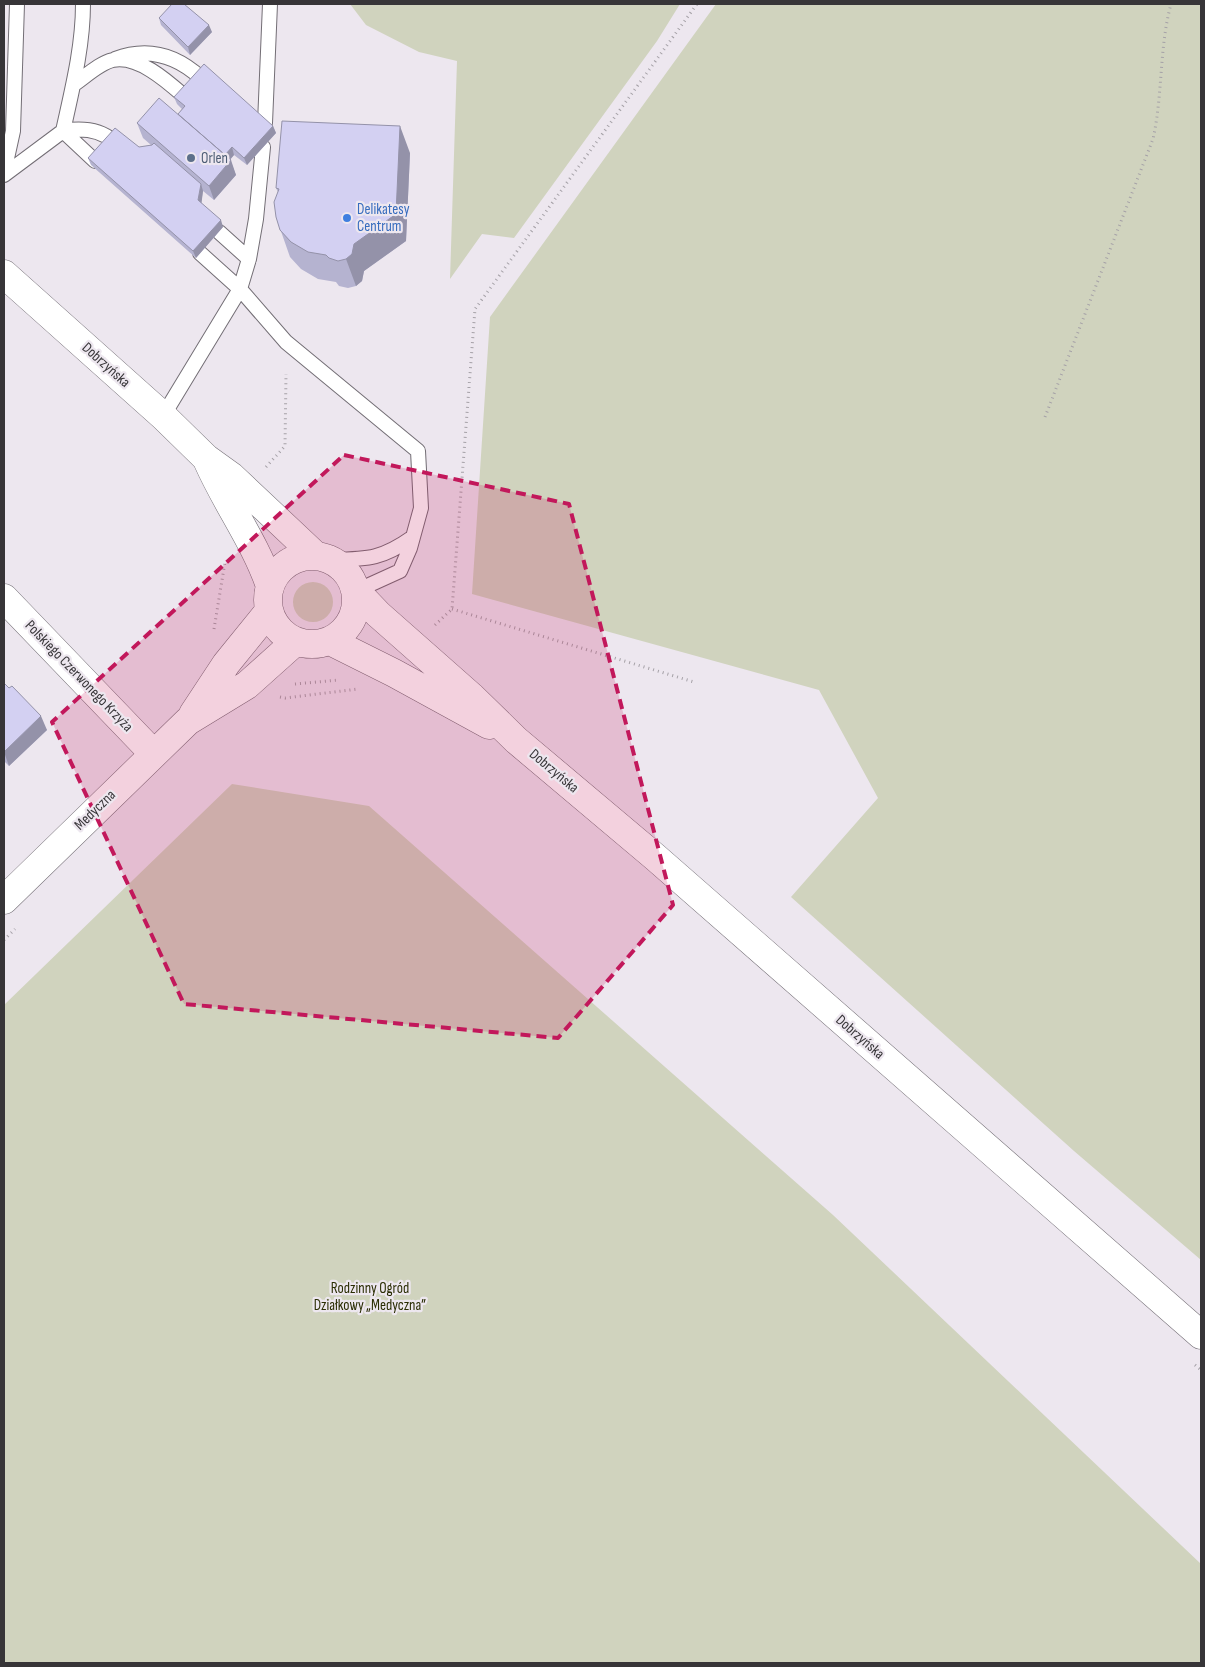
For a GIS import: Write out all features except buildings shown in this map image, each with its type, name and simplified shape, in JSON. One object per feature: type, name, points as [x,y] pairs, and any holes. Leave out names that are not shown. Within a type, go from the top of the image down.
[{"type":"main road","name":"Dobrzyńska","points":[[4,274],[163,416],[206,458],[231,476],[324,558]]},
{"type":"main road","name":"Dobrzyńska","points":[[206,458],[220,488],[261,560],[269,599]]},
{"type":"main road","points":[[301,557],[324,558],[344,569],[356,591],[356,607],[352,620],[343,633],[330,641],[319,644],[295,642],[278,630],[269,599],[277,573],[288,563],[301,557]]},
{"type":"main road","name":"Dobrzyńska","points":[[356,591],[516,740],[655,857],[1201,1335]]},
{"type":"main road","name":"Polskiego Czerwonego Krzyża","points":[[4,598],[153,754]]},
{"type":"main road","name":"Medyczna","points":[[188,721],[269,599]]},
{"type":"main road","name":"Dobrzyńska","points":[[330,641],[394,673],[516,740]]},
{"type":"main road","name":"Medyczna","points":[[4,900],[188,721],[247,685],[295,642]]},
{"type":"lane","points":[[4,173],[13,131],[9,69],[17,4]]},
{"type":"lane","points":[[63,131],[73,86],[83,23],[83,4]]},
{"type":"lane","points":[[265,123],[270,4]]},
{"type":"lane","points":[[73,86],[112,60],[131,53],[158,54],[187,65],[201,78]]},
{"type":"lane","points":[[112,60],[136,64],[167,81],[184,96]]},
{"type":"lane","points":[[4,173],[63,131],[76,129],[90,130],[104,133],[112,141]]},
{"type":"lane","points":[[63,131],[95,160]]},
{"type":"lane","points":[[163,416],[240,289],[249,259],[260,156]]},
{"type":"lane","points":[[219,232],[249,259]]},
{"type":"lane","points":[[200,253],[240,289],[286,342],[418,451],[421,508],[413,537],[400,571],[356,591]]},
{"type":"lane","points":[[324,558],[367,559],[392,552],[413,537]]},
{"type":"path","points":[[694,682],[452,609],[475,309],[697,4]]},
{"type":"path","points":[[1045,417],[1153,139],[1158,116],[1164,38],[1171,4]]},
{"type":"path","points":[[263,471],[285,446],[286,342]]},
{"type":"path","points":[[224,555],[225,560],[213,626],[214,634],[234,653]]},
{"type":"path","points":[[257,676],[268,690],[276,696],[285,698],[361,688]]},
{"type":"path","points":[[294,684],[347,679]]},
{"type":"path","points":[[4,940],[16,928]]},
{"type":"highlighted area","points":[[344,455],[569,504],[673,905],[558,1038],[184,1004],[52,722]]},
{"type":"green space","points":[[350,4],[680,4],[657,41],[514,238],[482,234],[450,279],[457,61],[419,52],[366,25]]},
{"type":"green space","points":[[716,4],[1201,4],[1201,1260],[1074,1151],[791,897],[878,798],[819,690],[472,594],[490,317]]},
{"type":"green space","points":[[309,582],[317,582],[324,585],[330,591],[333,602],[330,613],[324,619],[317,622],[309,622],[302,619],[296,613],[293,606],[293,598],[296,591],[302,585]]},
{"type":"green space","name":"Rodzinny Ogród Działkowy „Medyczna”","points":[[232,784],[369,806],[833,1215],[1201,1564],[1201,1663],[4,1663],[4,1005]]},
{"type":"place","name":"Orlen","points":[[191,158]]},
{"type":"place","name":"Delikatesy Centrum","points":[[347,218]]}]
